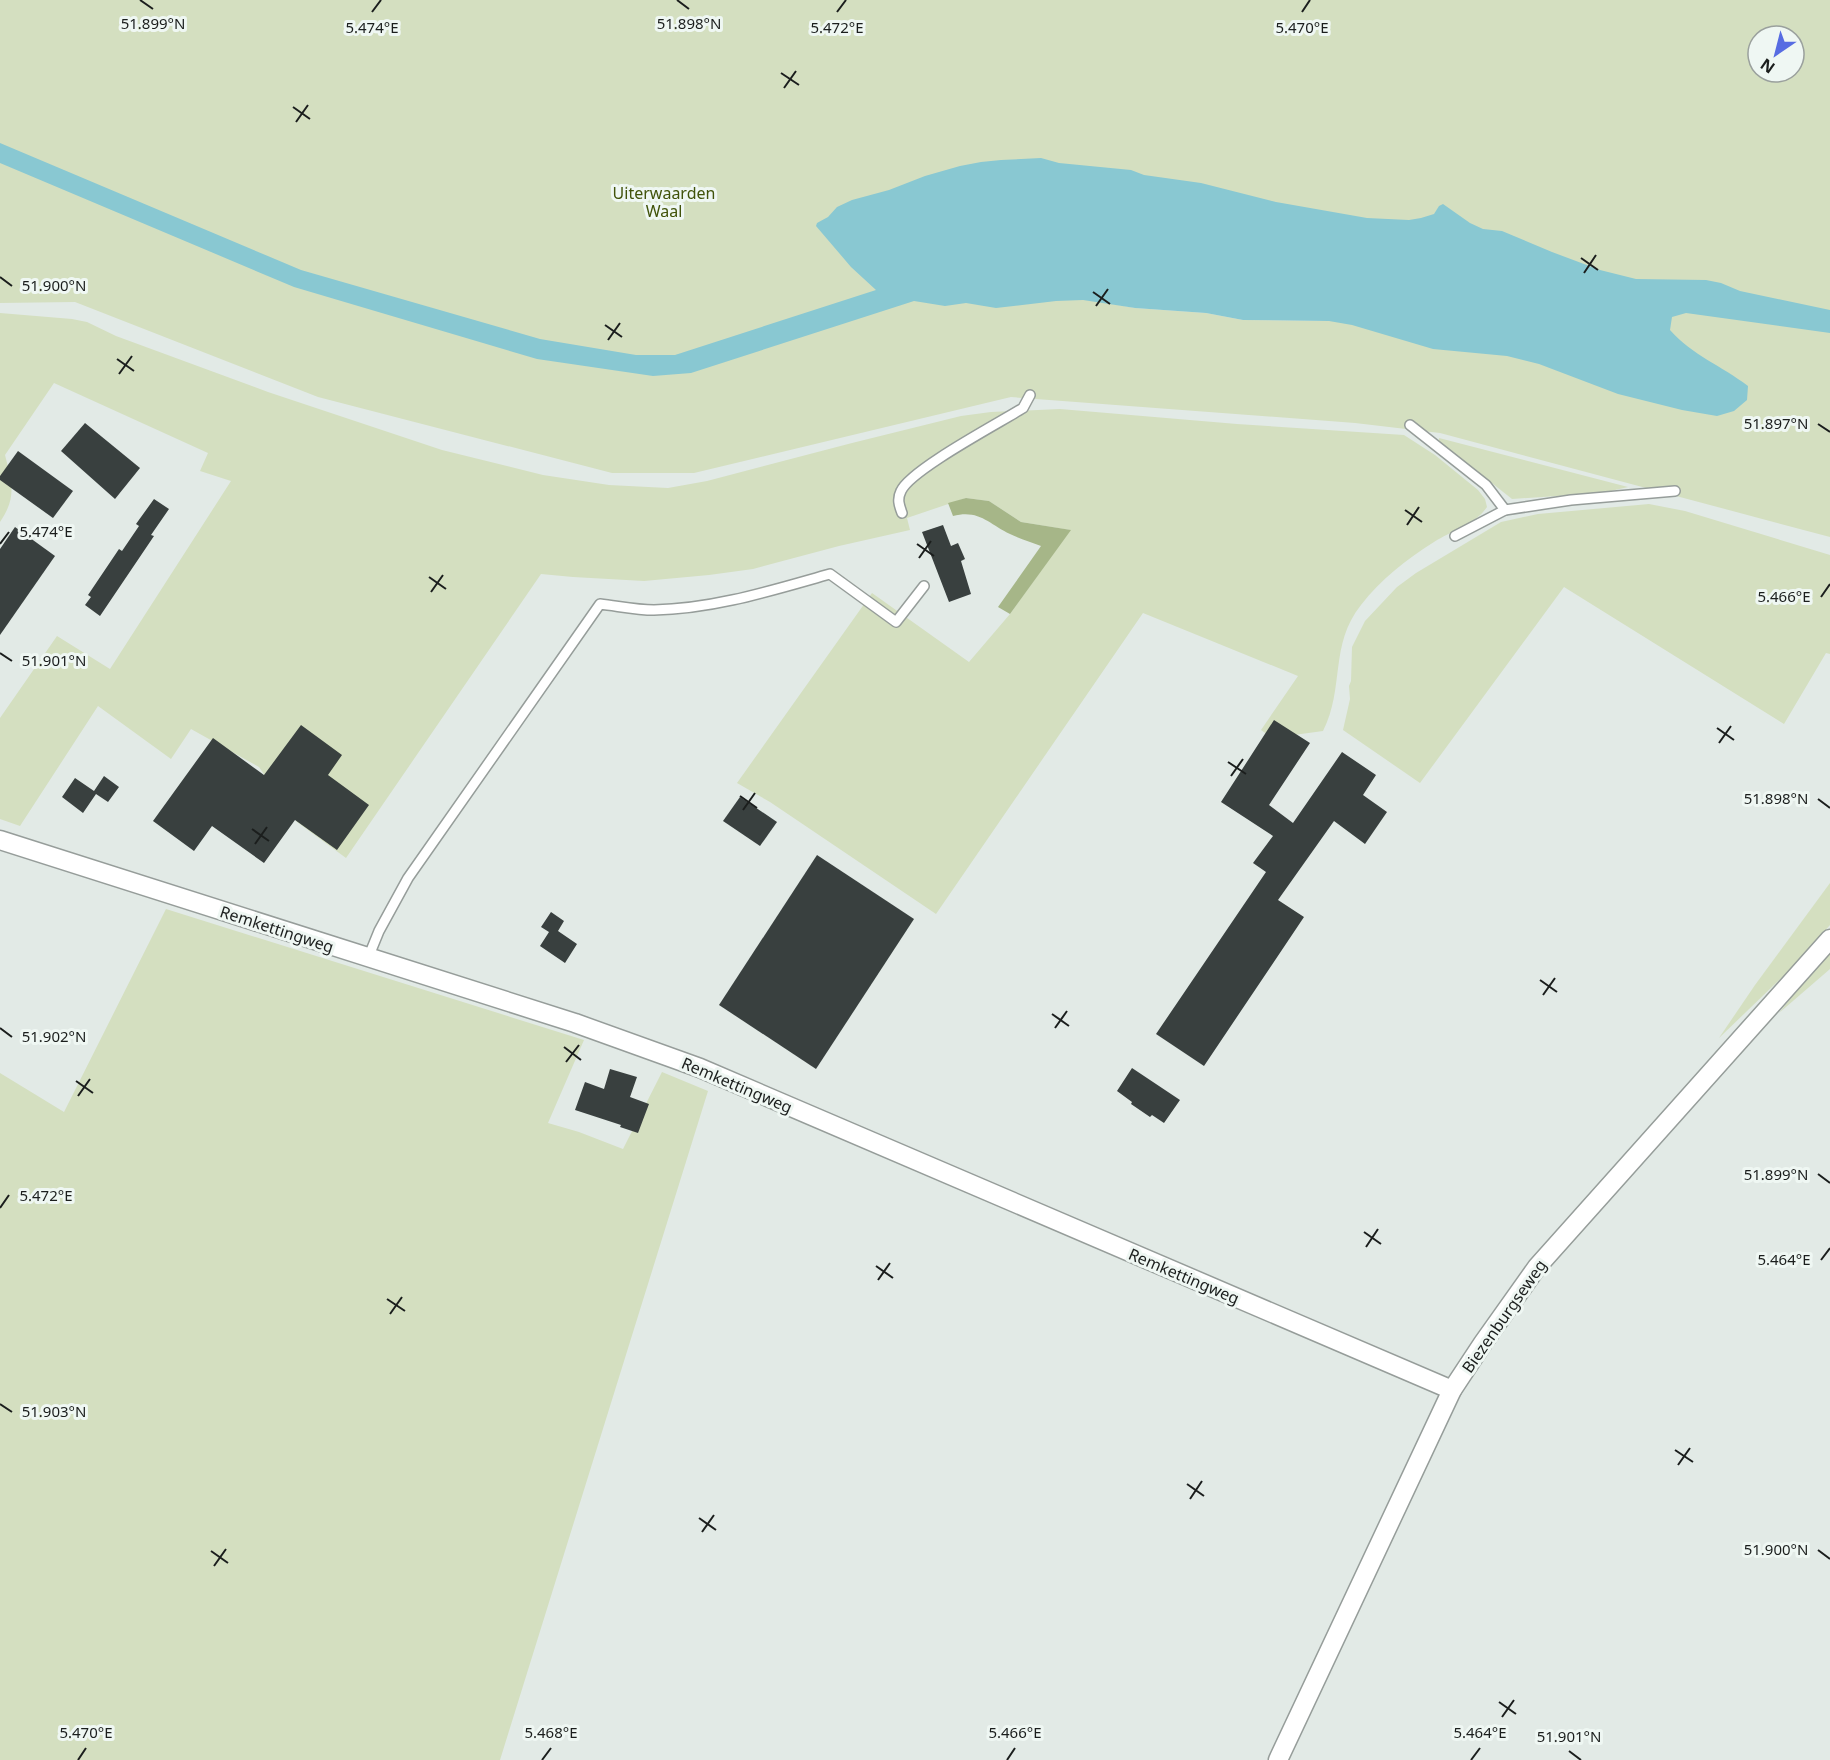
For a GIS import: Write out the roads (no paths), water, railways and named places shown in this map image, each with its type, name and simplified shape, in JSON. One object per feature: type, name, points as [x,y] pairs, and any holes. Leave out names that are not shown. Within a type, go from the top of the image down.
[{"type":"street","name":"Remkettingweg","points":[[0,840],[574,1023],[700,1068],[1452,1390]]},
{"type":"street","name":"Biezenburgseweg","points":[[1278,1760],[1452,1390],[1483,1343],[1537,1266],[1830,939]]},
{"type":"lane","points":[[902,513],[898,502],[901,490],[909,479],[1023,408],[1030,395]]},
{"type":"lane","points":[[1410,425],[1486,485],[1505,510]]},
{"type":"lane","points":[[1455,536],[1505,510],[1570,500],[1675,490]]},
{"type":"lane","points":[[368,958],[378,931],[408,878],[600,604],[654,610],[710,604],[830,574],[896,622],[924,586]]},
{"type":"water","points":[[0,143],[301,270],[540,339],[636,355],[675,355],[876,290],[851,267],[816,226],[817,223],[828,217],[837,207],[852,200],[889,190],[925,176],[981,162],[1041,158],[1059,163],[1131,170],[1144,175],[1201,183],[1276,202],[1367,218],[1409,220],[1421,218],[1434,214],[1443,204],[1470,223],[1483,229],[1502,231],[1600,270],[1636,279],[1706,280],[1740,291],[1830,310],[1830,333],[1686,313],[1672,317],[1670,330],[1679,339],[1748,386],[1747,400],[1734,411],[1717,416],[1618,394],[1539,364],[1507,356],[1433,349],[1352,325],[1329,321],[1243,320],[1206,313],[1135,308],[1083,300],[996,308],[966,303],[945,306],[914,301],[691,373],[653,376],[537,359],[294,287],[0,163]]},
{"type":"park label","name":"Uiterwaarden Waal","points":[[664,202]]}]
